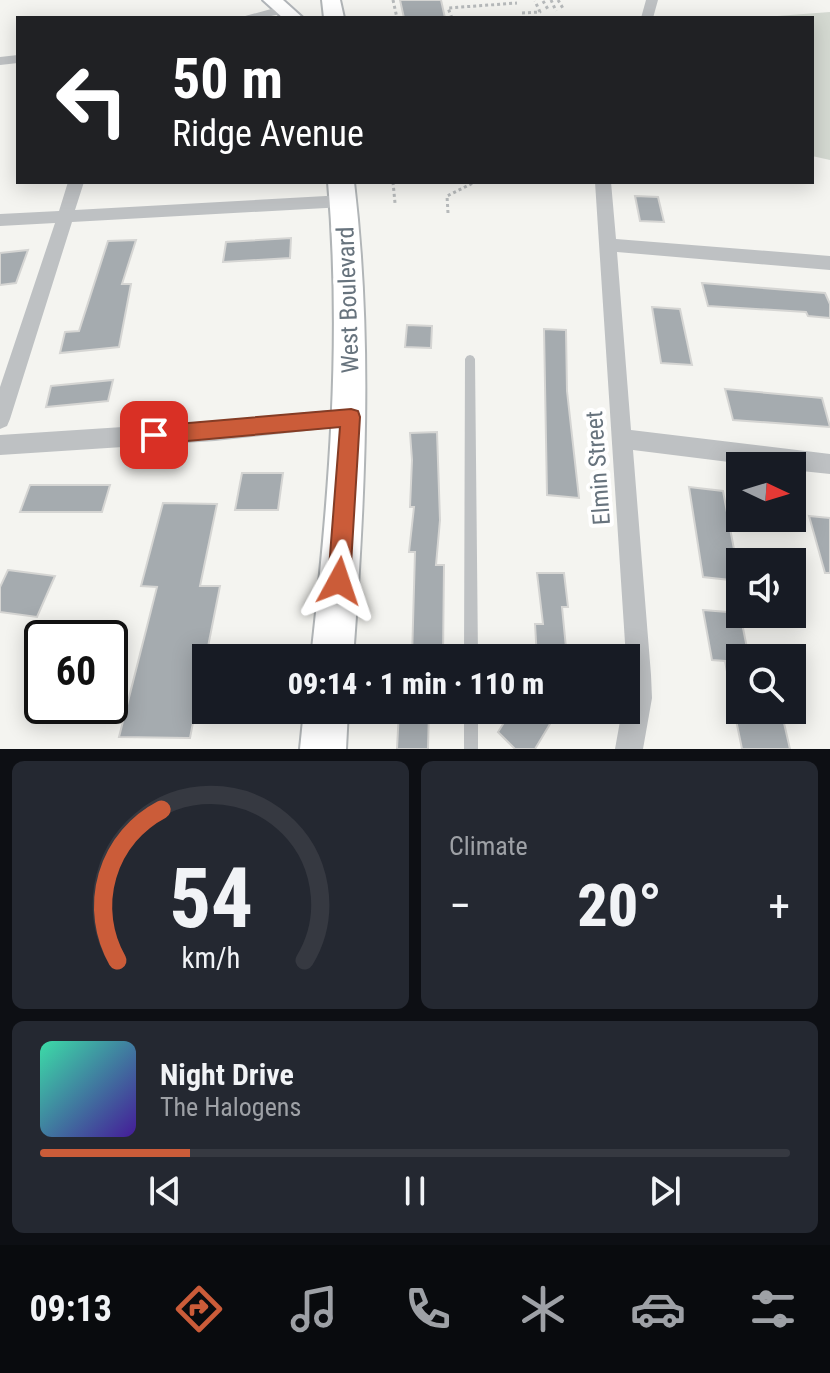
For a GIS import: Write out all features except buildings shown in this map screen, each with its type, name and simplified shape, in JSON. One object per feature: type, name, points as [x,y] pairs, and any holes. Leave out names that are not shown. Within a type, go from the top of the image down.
[{"type":"main road","name":"West Boulevard","points":[[333,644],[351,417],[352,307],[342,191]]},
{"type":"main road","points":[[323,749],[325,724]]},
{"type":"street","points":[[253,16],[283,9]]},
{"type":"street","points":[[0,419],[75,184]]},
{"type":"street","name":"Elmin Street","points":[[603,184],[638,675],[638,698],[629,749]]},
{"type":"street","points":[[0,220],[342,191]]},
{"type":"street","points":[[607,245],[830,263]]},
{"type":"street","points":[[0,445],[221,431],[351,417]]},
{"type":"street","points":[[622,439],[830,464]]},
{"type":"lane","points":[[470,359],[471,644]]},
{"type":"lane","points":[[471,724],[471,749]]},
{"type":"path","points":[[551,0],[556,11]]},
{"type":"path","points":[[558,0],[564,10]]},
{"type":"path","points":[[522,13],[540,12],[535,1]]},
{"type":"path","points":[[543,1],[549,11]]},
{"type":"path","points":[[451,16],[448,8],[517,3]]},
{"type":"path","points":[[393,184],[395,203]]},
{"type":"path","points":[[448,213],[447,196],[471,184]]},
{"type":"shaded area","points":[[830,12],[830,160],[814,156],[814,16],[777,16]]},
{"type":"route","points":[[154,435],[351,417],[339,581]]}]
